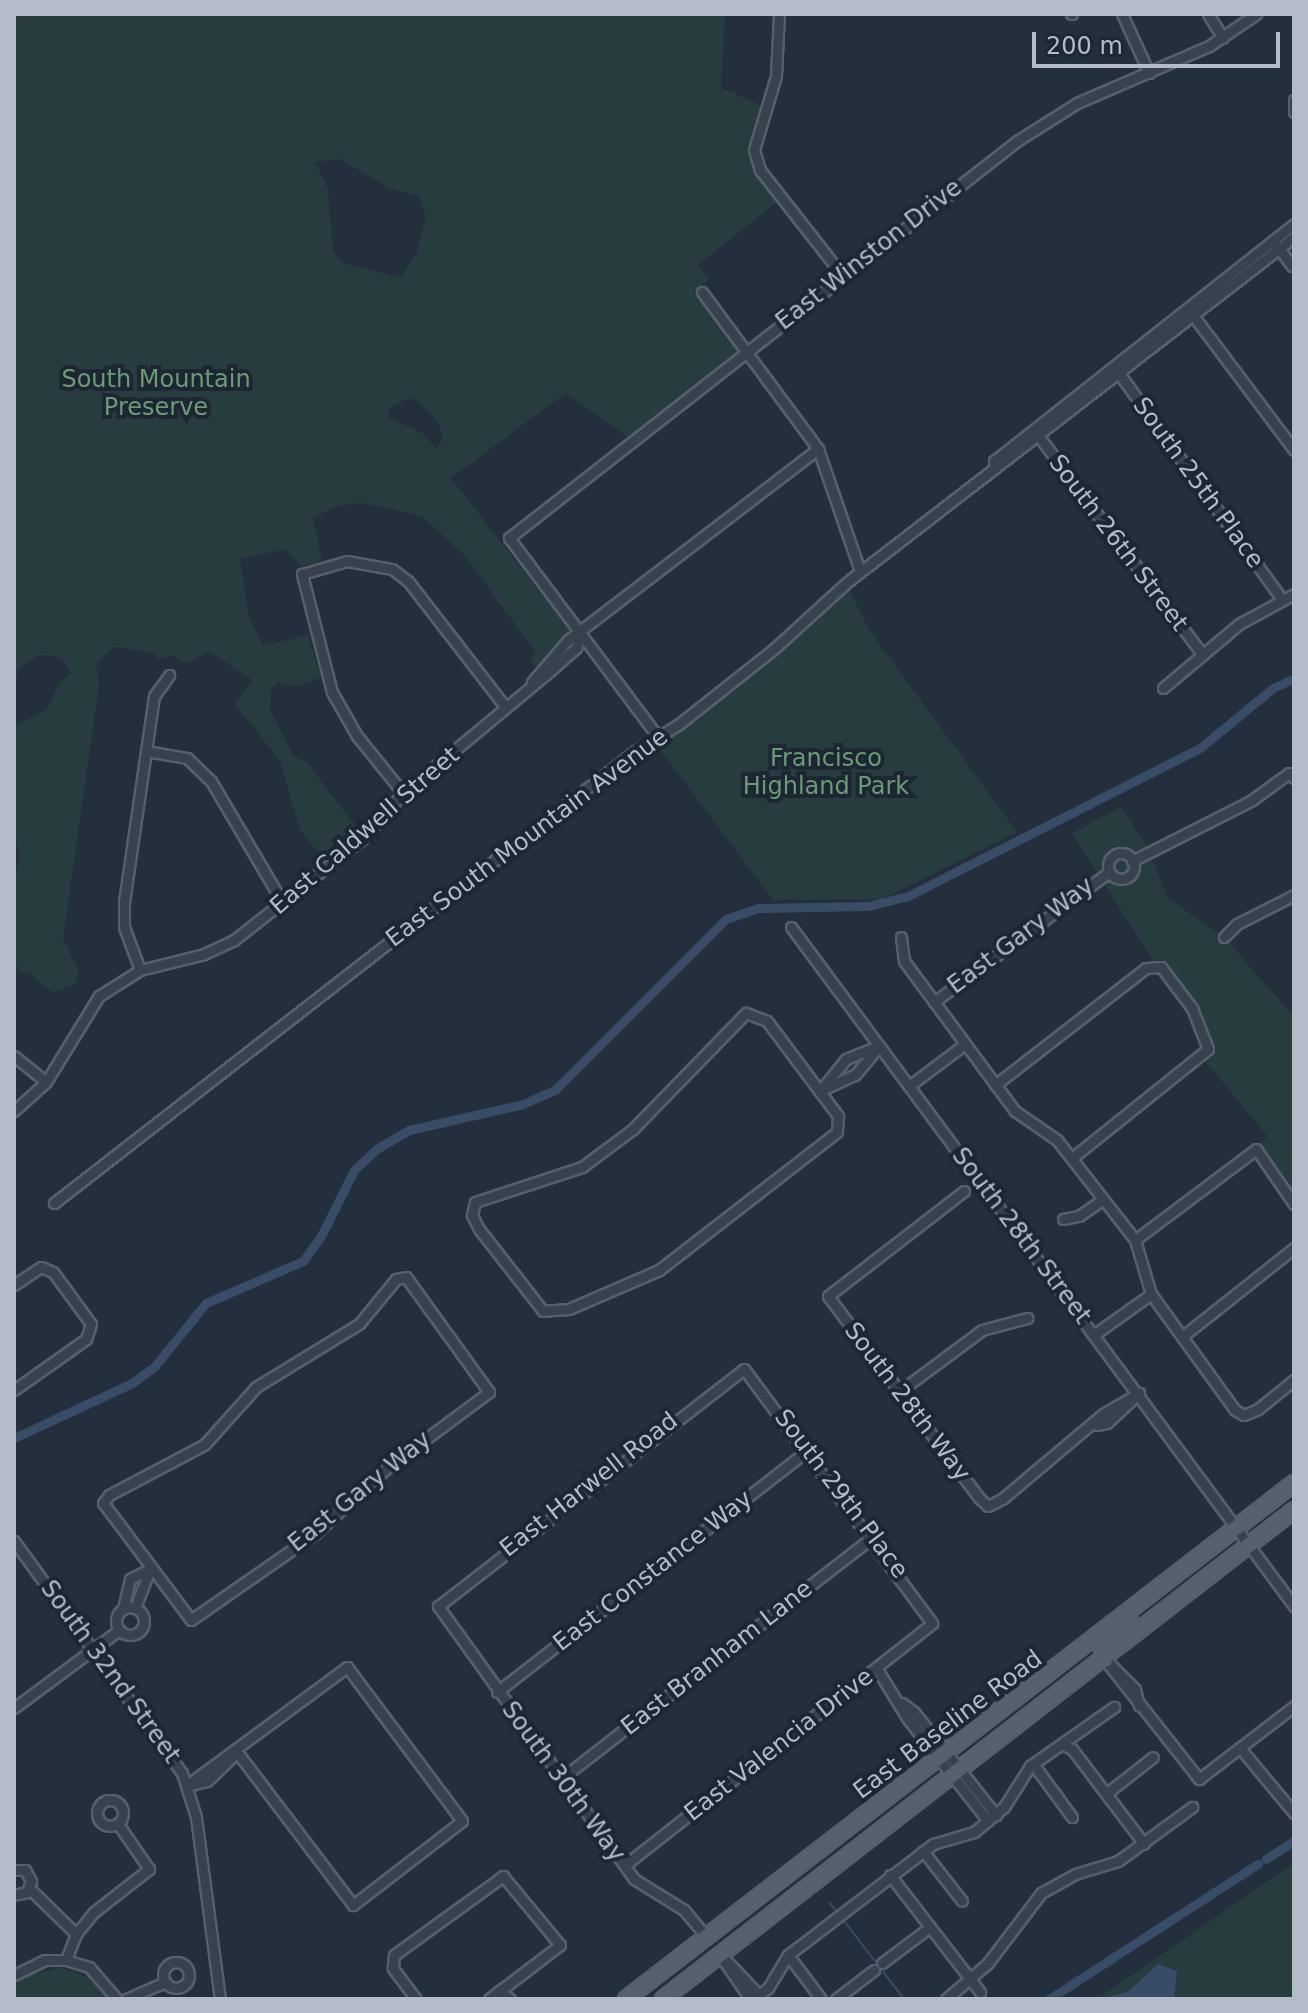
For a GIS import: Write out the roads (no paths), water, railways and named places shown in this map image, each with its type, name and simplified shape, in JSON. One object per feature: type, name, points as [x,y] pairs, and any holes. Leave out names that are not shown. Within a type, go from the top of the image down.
[{"type":"main road","name":"East Baseline Road","points":[[626,1999],[1294,1483]]},
{"type":"main road","name":"East Baseline Road","points":[[663,1999],[1105,1660],[1294,1510]]},
{"type":"main road","points":[[1105,1660],[1102,1650],[1135,1619],[1147,1599]]},
{"type":"main road","points":[[707,1937],[721,1955]]},
{"type":"street","points":[[779,14],[776,76],[754,150],[760,170],[842,275]]},
{"type":"street","points":[[1122,14],[1149,73]]},
{"type":"street","points":[[1208,14],[1223,38]]},
{"type":"street","name":"East Winston Drive","points":[[581,634],[509,538],[1017,141],[1077,103],[1223,38],[1256,14]]},
{"type":"street","name":"East South Mountain Avenue","points":[[54,1203],[776,647],[860,571],[1276,245],[1294,224]]},
{"type":"street","name":"East South Mountain Avenue","points":[[1276,245],[1294,237]]},
{"type":"street","points":[[1276,245],[1292,266]]},
{"type":"street","points":[[702,292],[749,348],[818,449],[860,571]]},
{"type":"street","points":[[1191,312],[1294,450]]},
{"type":"street","name":"South 25th Place","points":[[1116,370],[1282,599]]},
{"type":"street","name":"South 26th Street","points":[[1036,433],[1203,655]]},
{"type":"street","name":"East Caldwell Street","points":[[14,1111],[46,1082],[99,996],[140,970],[215,950],[283,903],[348,851],[403,793],[462,749],[504,705],[548,667],[576,648],[581,634],[818,449]]},
{"type":"street","points":[[403,793],[357,736],[332,692],[302,574],[347,561],[392,569],[408,581],[504,705]]},
{"type":"street","points":[[1163,688],[1239,624],[1294,594]]},
{"type":"street","points":[[581,634],[658,737]]},
{"type":"street","points":[[140,970],[124,927],[124,902],[154,696],[169,675]]},
{"type":"street","points":[[146,751],[187,758],[211,781],[283,903]]},
{"type":"street","name":"East Gary Way","points":[[1109,872],[1125,878],[1132,861],[1252,800],[1291,775]]},
{"type":"street","name":"East Gary Way","points":[[934,1002],[1109,872],[1116,854],[1132,861]]},
{"type":"street","points":[[1224,937],[1237,924],[1294,895]]},
{"type":"street","name":"South 28th Street","points":[[791,927],[1239,1526],[1252,1544],[1253,1558],[1294,1606]]},
{"type":"street","points":[[901,937],[904,961],[995,1085],[1021,1118],[1057,1140],[1073,1157],[1135,1240],[1151,1294],[1244,1415],[1294,1380]]},
{"type":"street","points":[[995,1085],[1155,964],[1192,1008],[1208,1049],[1073,1157]]},
{"type":"street","points":[[753,1013],[767,1021],[820,1091],[839,1126],[832,1137],[659,1270],[569,1309],[543,1311],[479,1229],[472,1209],[480,1198],[545,1183],[582,1167],[633,1129],[739,1017],[753,1013]]},
{"type":"street","points":[[909,1086],[965,1044]]},
{"type":"street","points":[[820,1091],[844,1061],[879,1046]]},
{"type":"street","points":[[820,1091],[855,1075],[879,1046]]},
{"type":"street","points":[[14,1056],[46,1082]]},
{"type":"street","points":[[844,1061],[855,1075]]},
{"type":"street","points":[[1135,1240],[1256,1149],[1294,1204]]},
{"type":"street","name":"South 28th Way","points":[[964,1191],[828,1296],[988,1506],[1097,1425],[1103,1414],[1139,1393]]},
{"type":"street","points":[[1063,1219],[1079,1216],[1103,1199]]},
{"type":"street","points":[[1183,1336],[1294,1248]]},
{"type":"street","points":[[14,1285],[41,1267],[53,1272],[91,1324],[86,1339],[14,1390]]},
{"type":"street","name":"East Gary Way","points":[[406,1277],[478,1370],[489,1392],[398,1459],[316,1533],[191,1620],[150,1569],[103,1503],[109,1495],[204,1445],[256,1387],[359,1324],[396,1279],[406,1277]]},
{"type":"street","points":[[1095,1334],[1151,1294]]},
{"type":"street","points":[[900,1391],[982,1330],[1027,1318]]},
{"type":"street","name":"South 29th Place","points":[[744,1369],[873,1537],[932,1623]]},
{"type":"street","name":"East Harwell Road","points":[[438,1606],[744,1369]]},
{"type":"street","name":"East Constance Way","points":[[497,1692],[808,1450]]},
{"type":"street","name":"East Branham Lane","points":[[562,1778],[873,1537]]},
{"type":"street","name":"South 32nd Street","points":[[14,1541],[169,1750],[187,1785],[220,1999]]},
{"type":"street","points":[[135,1608],[150,1569]]},
{"type":"street","points":[[135,1608],[144,1618],[141,1631],[128,1635],[119,1630],[116,1619],[123,1609],[130,1579],[150,1569]]},
{"type":"street","name":"South 30th Way","points":[[438,1606],[497,1692],[643,1888],[684,1910],[707,1937]]},
{"type":"street","points":[[123,1609],[135,1608]]},
{"type":"street","name":"East Valencia Drive","points":[[625,1865],[932,1623]]},
{"type":"street","points":[[14,1708],[119,1630]]},
{"type":"street","points":[[1105,1660],[1199,1779],[1294,1706]]},
{"type":"street","points":[[187,1785],[217,1768],[237,1752],[347,1667],[462,1821],[353,1905],[237,1752]]},
{"type":"street","points":[[877,1669],[992,1818]]},
{"type":"street","points":[[721,1955],[754,1998],[788,1955],[923,1851],[974,1832],[992,1818],[1033,1764],[1114,1707]]},
{"type":"street","points":[[1063,1745],[1072,1749],[1144,1844]]},
{"type":"street","points":[[1240,1748],[1294,1813]]},
{"type":"street","points":[[1107,1793],[1153,1757]]},
{"type":"street","points":[[1033,1764],[1072,1817]]},
{"type":"street","points":[[946,1999],[996,1954],[1041,1893],[1118,1861],[1192,1807]]},
{"type":"street","points":[[66,1960],[76,1934],[94,1912],[149,1869],[118,1824]]},
{"type":"street","points":[[923,1851],[962,1901]]},
{"type":"street","points":[[14,1870],[28,1873],[30,1889],[76,1934]]},
{"type":"street","points":[[890,1875],[980,1992]]},
{"type":"street","points":[[416,1999],[391,1961],[503,1876],[560,1945],[500,1995],[489,1999]]},
{"type":"street","points":[[14,1895],[30,1889]]},
{"type":"street","points":[[836,1999],[930,1927]]},
{"type":"street","points":[[788,1955],[821,1999]]},
{"type":"street","points":[[14,1975],[45,1960],[66,1960],[89,1967],[117,1999]]},
{"type":"street","points":[[126,1999],[165,1982]]},
{"type":"street","points":[[500,1995],[510,1999]]},
{"type":"water","points":[[1158,1964],[1177,1971],[1174,1999],[1101,1999],[1129,1991]]},
{"type":"waterway","points":[[14,1438],[132,1383],[154,1367],[206,1303],[303,1261],[320,1238],[354,1170],[378,1148],[409,1130],[523,1104],[556,1089],[726,919],[758,908],[868,906],[908,896],[1200,748],[1273,688],[1294,678]]},
{"type":"waterway","points":[[1266,1859],[1294,1841]]},
{"type":"waterway","points":[[1049,1999],[1258,1864]]},
{"type":"waterway","points":[[830,1903],[837,1912]]},
{"type":"waterway","points":[[841,1917],[904,1999]]},
{"type":"park label","name":"South Mountain Preserve","points":[[156,394]]},
{"type":"park label","name":"Francisco Highland Park","points":[[826,773]]}]
